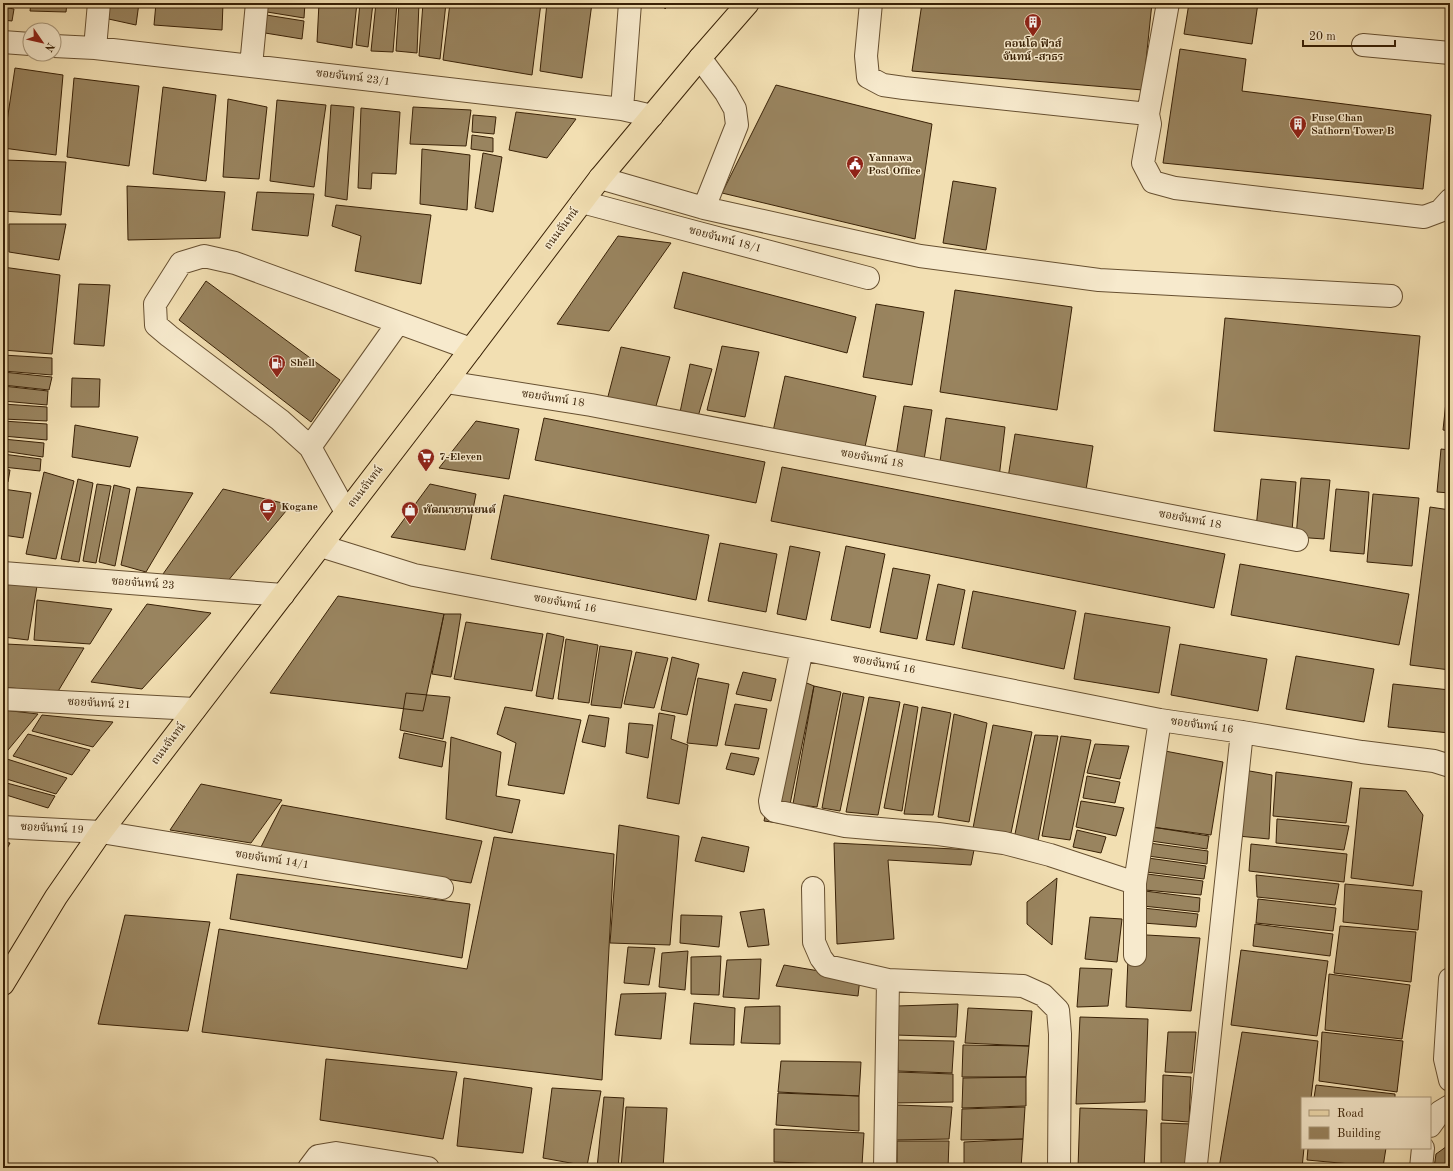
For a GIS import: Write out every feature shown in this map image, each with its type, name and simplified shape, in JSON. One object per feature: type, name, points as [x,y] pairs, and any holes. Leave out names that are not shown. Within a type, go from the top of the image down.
[{"type":"main road","name":"ถนนจันทน์","points":[[5,978],[56,897],[101,832],[321,546],[600,178],[748,3]]},
{"type":"street","points":[[95,48],[99,3]]},
{"type":"street","points":[[251,66],[257,3]]},
{"type":"street","points":[[622,109],[630,3]]},
{"type":"street","points":[[871,3],[866,56],[868,77],[882,85],[1148,114]]},
{"type":"street","points":[[1168,3],[1148,114],[1150,124],[1143,163],[1153,182],[1175,188],[1424,217],[1440,211],[1450,200]]},
{"type":"street","points":[[3,42],[22,43]]},
{"type":"street","points":[[1363,45],[1450,53]]},
{"type":"street","name":"ซอยจันทน์ 23/1","points":[[62,46],[95,48],[622,109],[652,116]]},
{"type":"street","points":[[700,58],[726,93],[735,109],[737,125],[704,208]]},
{"type":"street","points":[[600,178],[704,208],[920,256],[1107,280],[1391,296]]},
{"type":"street","name":"ซอยจันทน์ 18/1","points":[[582,202],[868,278]]},
{"type":"street","points":[[346,512],[310,447],[280,420],[156,326],[155,304],[181,262],[204,256],[235,262],[471,349]]},
{"type":"street","points":[[310,447],[398,323]]},
{"type":"street","name":"ซอยจันทน์ 18","points":[[446,382],[591,405],[1297,540]]},
{"type":"street","name":"ซอยจันทน์ 16","points":[[321,546],[414,575],[802,649],[1160,720],[1362,752],[1434,761],[1450,766]]},
{"type":"street","name":"ซอยจันทน์ 23","points":[[3,573],[283,595]]},
{"type":"street","points":[[802,649],[770,801],[771,807],[777,813],[845,826],[938,834],[1004,843],[1050,855],[1135,882]]},
{"type":"street","name":"ซอยจันทน์ 21","points":[[3,699],[195,709]]},
{"type":"street","points":[[1135,955],[1135,882],[1160,720]]},
{"type":"street","points":[[1196,1164],[1242,732]]},
{"type":"street","name":"ซอยจันทน์ 19","points":[[3,827],[101,832]]},
{"type":"street","name":"ซอยจันทน์ 14/1","points":[[101,832],[442,888]]},
{"type":"street","points":[[813,888],[814,942],[821,958],[827,966],[888,980],[1023,986],[1043,995],[1058,1010],[1060,1034],[1059,1168]]},
{"type":"street","points":[[1450,979],[1445,1059],[1450,1080]]},
{"type":"street","points":[[885,1168],[888,980]]},
{"type":"street","points":[[1431,1125],[1440,1112],[1450,1106]]},
{"type":"street","points":[[1421,1168],[1423,1149]]},
{"type":"street","points":[[309,1168],[318,1156],[336,1153],[428,1168]]},
{"type":"building","points":[[31,3],[67,3],[66,12],[30,11]]},
{"type":"building","points":[[105,3],[139,3],[136,25],[104,18]]},
{"type":"building","points":[[156,3],[223,3],[222,30],[154,25]]},
{"type":"building","points":[[262,3],[305,3],[304,18],[261,11]]},
{"type":"building","points":[[319,3],[357,3],[352,48],[317,42]]},
{"type":"building","points":[[360,3],[373,3],[368,47],[356,45]]},
{"type":"building","points":[[376,3],[397,3],[393,52],[371,51]]},
{"type":"building","points":[[399,3],[419,3],[417,53],[396,51]]},
{"type":"building","points":[[423,3],[446,3],[440,59],[419,56]]},
{"type":"building","points":[[450,3],[541,3],[532,75],[443,60]]},
{"type":"building","points":[[547,3],[592,3],[582,78],[540,71]]},
{"type":"building","points":[[663,3],[671,3],[665,9]]},
{"type":"building","name":"คอนโด ฟิวส์ จันทน์ -สาธร","points":[[922,3],[1152,3],[1143,90],[912,71]]},
{"type":"building","points":[[1189,3],[1258,3],[1252,44],[1184,34]]},
{"type":"building","points":[[3,7],[14,9],[12,21],[3,20]]},
{"type":"building","points":[[260,14],[304,21],[302,39],[259,32]]},
{"type":"building","name":"Fuse Chan Sathorn Tower B","points":[[1180,49],[1246,59],[1242,91],[1431,115],[1423,189],[1163,163]]},
{"type":"building","points":[[3,68],[5,68],[3,87]]},
{"type":"building","points":[[15,68],[63,75],[56,155],[3,148]]},
{"type":"building","points":[[74,78],[139,86],[129,166],[67,157]]},
{"type":"building","points":[[776,85],[932,124],[915,239],[722,193]]},
{"type":"building","points":[[163,87],[216,95],[206,181],[153,174]]},
{"type":"building","points":[[228,99],[267,107],[259,179],[223,177]]},
{"type":"building","points":[[277,100],[326,105],[314,187],[270,181]]},
{"type":"building","points":[[331,105],[354,107],[347,200],[325,196]]},
{"type":"building","points":[[413,107],[471,110],[466,146],[410,144]]},
{"type":"building","points":[[361,108],[400,112],[396,174],[372,173],[371,189],[358,188]]},
{"type":"building","points":[[516,112],[576,119],[547,158],[509,150]]},
{"type":"building","points":[[473,115],[496,117],[494,134],[472,132]]},
{"type":"building","points":[[472,135],[493,138],[493,152],[471,149]]},
{"type":"building","points":[[422,149],[470,155],[467,210],[420,204]]},
{"type":"building","points":[[483,153],[502,157],[493,212],[475,208]]},
{"type":"building","points":[[3,160],[66,162],[61,215],[3,211]]},
{"type":"building","points":[[953,181],[996,188],[986,250],[943,243]]},
{"type":"building","points":[[127,186],[225,192],[220,238],[128,240]]},
{"type":"building","points":[[257,192],[314,194],[308,236],[252,230]]},
{"type":"building","points":[[336,205],[431,215],[421,284],[355,271],[361,236],[332,226]]},
{"type":"building","points":[[9,224],[66,224],[59,260],[9,252]]},
{"type":"building","points":[[618,236],[671,243],[609,331],[557,324]]},
{"type":"building","points":[[3,267],[60,275],[52,354],[3,350]]},
{"type":"building","points":[[683,272],[856,317],[847,353],[674,308]]},
{"type":"building","points":[[206,281],[340,380],[311,422],[179,320]]},
{"type":"building","points":[[79,284],[110,285],[104,346],[74,344]]},
{"type":"building","points":[[955,290],[1072,307],[1057,410],[940,392]]},
{"type":"building","points":[[876,304],[924,312],[912,385],[863,377]]},
{"type":"building","points":[[1225,318],[1420,336],[1409,449],[1214,431]]},
{"type":"building","points":[[722,346],[759,352],[745,417],[707,410]]},
{"type":"building","points":[[621,347],[670,357],[654,413],[606,404]]},
{"type":"building","points":[[3,355],[52,358],[52,375],[3,371]]},
{"type":"building","points":[[690,364],[712,369],[697,420],[679,417]]},
{"type":"building","points":[[1450,364],[1450,431],[1443,430]]},
{"type":"building","points":[[3,372],[52,377],[49,390],[3,385]]},
{"type":"building","points":[[785,376],[876,396],[863,456],[772,436]]},
{"type":"building","points":[[72,378],[100,379],[99,407],[71,407]]},
{"type":"building","points":[[3,386],[48,391],[47,405],[3,401]]},
{"type":"building","points":[[3,404],[47,407],[47,421],[3,419]]},
{"type":"building","points":[[904,406],[932,410],[923,466],[895,462]]},
{"type":"building","points":[[544,418],[765,462],[756,503],[535,460]]},
{"type":"building","points":[[946,418],[1005,427],[999,478],[939,469]]},
{"type":"building","points":[[3,421],[47,424],[47,440],[3,436]]},
{"type":"building","points":[[476,421],[519,429],[509,479],[439,468]]},
{"type":"building","points":[[75,425],[138,437],[130,467],[72,457]]},
{"type":"building","points":[[1015,434],[1093,446],[1085,496],[1007,484]]},
{"type":"building","points":[[3,439],[44,443],[43,457],[3,451]]},
{"type":"building","points":[[1441,449],[1450,450],[1450,493],[1437,492]]},
{"type":"building","points":[[3,454],[41,459],[40,471],[3,467]]},
{"type":"building","points":[[782,467],[1225,554],[1214,608],[771,521]]},
{"type":"building","points":[[3,469],[10,470],[8,482],[3,481]]},
{"type":"building","points":[[44,472],[74,481],[56,559],[26,554]]},
{"type":"building","points":[[1301,478],[1330,480],[1324,539],[1296,537]]},
{"type":"building","points":[[78,479],[93,483],[79,562],[61,559]]},
{"type":"building","points":[[1261,479],[1296,482],[1292,531],[1256,528]]},
{"type":"building","points":[[97,484],[111,486],[96,563],[83,561]]},
{"type":"building","points":[[430,484],[476,494],[465,550],[391,537]]},
{"type":"building","points":[[114,485],[130,489],[115,566],[99,562]]},
{"type":"building","points":[[137,487],[193,493],[146,572],[121,565]]},
{"type":"building","points":[[3,489],[31,493],[23,538],[3,535]]},
{"type":"building","points":[[223,489],[291,505],[222,588],[163,574]]},
{"type":"building","points":[[1336,489],[1369,492],[1364,554],[1330,551]]},
{"type":"building","points":[[1373,494],[1419,498],[1412,566],[1367,562]]},
{"type":"building","points":[[504,495],[709,535],[696,600],[491,559]]},
{"type":"building","points":[[1430,507],[1450,510],[1450,670],[1410,665]]},
{"type":"building","points":[[720,543],[777,554],[766,612],[708,601]]},
{"type":"building","points":[[790,546],[820,552],[806,620],[777,614]]},
{"type":"building","points":[[846,546],[885,554],[870,628],[831,620]]},
{"type":"building","points":[[1240,564],[1409,594],[1399,645],[1231,615]]},
{"type":"building","points":[[893,568],[930,575],[917,639],[880,632]]},
{"type":"building","points":[[3,581],[37,586],[28,640],[3,637]]},
{"type":"building","points":[[938,584],[965,590],[954,645],[926,640]]},
{"type":"building","points":[[973,591],[1076,611],[1064,669],[962,648]]},
{"type":"building","points":[[338,596],[444,614],[423,711],[270,693]]},
{"type":"building","points":[[37,600],[112,609],[90,644],[34,640]]},
{"type":"building","points":[[147,604],[211,613],[142,689],[91,682]]},
{"type":"building","points":[[1085,613],[1170,627],[1159,693],[1074,679]]},
{"type":"building","points":[[444,614],[461,614],[451,677],[432,674]]},
{"type":"building","points":[[466,622],[543,634],[532,691],[454,679]]},
{"type":"building","points":[[547,633],[564,637],[553,699],[536,696]]},
{"type":"building","points":[[566,639],[598,645],[589,703],[558,699]]},
{"type":"building","points":[[6,644],[84,648],[57,693],[3,687]]},
{"type":"building","points":[[1180,644],[1267,659],[1258,711],[1171,695]]},
{"type":"building","points":[[600,646],[632,651],[621,708],[591,705]]},
{"type":"building","points":[[636,652],[668,658],[654,708],[624,704]]},
{"type":"building","points":[[1296,656],[1374,669],[1364,722],[1286,709]]},
{"type":"building","points":[[672,657],[699,664],[687,715],[661,710]]},
{"type":"building","points":[[743,672],[776,679],[771,701],[736,694]]},
{"type":"building","points":[[792,677],[814,686],[786,824],[764,821]]},
{"type":"building","points":[[698,678],[729,684],[717,746],[687,743]]},
{"type":"building","points":[[1393,684],[1450,690],[1450,733],[1388,727]]},
{"type":"building","points":[[814,686],[841,692],[817,807],[793,804]]},
{"type":"building","points":[[406,693],[450,697],[443,739],[400,730]]},
{"type":"building","points":[[843,693],[864,697],[840,811],[822,808]]},
{"type":"building","points":[[869,697],[900,702],[878,815],[846,812]]},
{"type":"building","points":[[735,704],[767,709],[759,749],[725,745]]},
{"type":"building","points":[[904,704],[918,707],[902,811],[884,808]]},
{"type":"building","points":[[505,707],[581,720],[564,794],[508,785],[516,743],[497,734]]},
{"type":"building","points":[[922,707],[951,713],[933,815],[904,814]]},
{"type":"building","points":[[3,710],[38,714],[3,756]]},
{"type":"building","points":[[659,713],[675,716],[671,739],[688,745],[679,804],[647,798]]},
{"type":"building","points":[[954,714],[987,723],[969,822],[938,817]]},
{"type":"building","points":[[42,715],[113,722],[93,747],[32,731]]},
{"type":"building","points":[[589,715],[609,718],[605,747],[582,742]]},
{"type":"building","points":[[629,723],[653,725],[648,758],[626,753]]},
{"type":"building","points":[[993,725],[1032,732],[1011,833],[973,828]]},
{"type":"building","points":[[404,733],[446,742],[442,767],[399,758]]},
{"type":"building","points":[[28,734],[90,750],[72,775],[13,756]]},
{"type":"building","points":[[1035,735],[1058,736],[1038,841],[1014,839]]},
{"type":"building","points":[[1061,736],[1091,740],[1070,840],[1042,836]]},
{"type":"building","points":[[451,737],[501,752],[496,796],[520,800],[512,833],[446,819]]},
{"type":"building","points":[[1095,744],[1129,746],[1120,779],[1087,773]]},
{"type":"building","points":[[1165,751],[1223,762],[1211,835],[1152,827]]},
{"type":"building","points":[[731,753],[759,758],[754,775],[726,769]]},
{"type":"building","points":[[7,759],[67,778],[56,794],[3,778],[3,764]]},
{"type":"building","points":[[1244,770],[1272,775],[1269,839],[1238,836]]},
{"type":"building","points":[[1276,772],[1352,782],[1346,823],[1273,816]]},
{"type":"building","points":[[1087,776],[1120,782],[1115,803],[1083,798]]},
{"type":"building","points":[[3,782],[55,796],[48,808],[3,794]]},
{"type":"building","points":[[201,784],[282,800],[251,843],[170,830]]},
{"type":"building","points":[[1360,788],[1406,791],[1423,815],[1413,886],[1351,878]]},
{"type":"building","points":[[1081,801],[1124,808],[1116,836],[1076,827]]},
{"type":"building","points":[[282,805],[482,841],[471,883],[260,849]]},
{"type":"building","points":[[1277,819],[1349,826],[1344,850],[1276,843]]},
{"type":"building","points":[[619,825],[679,836],[670,945],[610,943]]},
{"type":"building","points":[[1152,827],[1209,836],[1207,849],[1151,841]]},
{"type":"building","points":[[1077,830],[1106,837],[1101,853],[1073,847]]},
{"type":"building","points":[[494,837],[614,854],[602,1080],[202,1032],[219,929],[467,969]]},
{"type":"building","points":[[702,837],[749,847],[744,872],[695,861]]},
{"type":"building","points":[[3,842],[10,843],[3,856]]},
{"type":"building","points":[[834,843],[974,850],[971,865],[888,860],[894,939],[837,944]]},
{"type":"building","points":[[1149,843],[1208,851],[1207,864],[1148,856]]},
{"type":"building","points":[[1251,844],[1347,854],[1344,882],[1249,871]]},
{"type":"building","points":[[1148,858],[1206,866],[1204,879],[1146,872]]},
{"type":"building","points":[[237,874],[470,904],[462,958],[230,919]]},
{"type":"building","points":[[1147,874],[1203,881],[1201,895],[1145,890]]},
{"type":"building","points":[[1256,875],[1339,884],[1335,905],[1257,897]]},
{"type":"building","points":[[1057,878],[1052,945],[1027,924],[1027,902]]},
{"type":"building","points":[[1345,884],[1422,891],[1418,930],[1343,922]]},
{"type":"building","points":[[1145,891],[1200,898],[1199,912],[1143,906]]},
{"type":"building","points":[[1258,899],[1336,908],[1333,931],[1256,923]]},
{"type":"building","points":[[1143,908],[1198,914],[1196,927],[1143,923]]},
{"type":"building","points":[[764,909],[769,945],[748,947],[740,912]]},
{"type":"building","points":[[125,915],[210,922],[188,1031],[98,1024]]},
{"type":"building","points":[[681,915],[722,916],[719,947],[680,943]]},
{"type":"building","points":[[1090,917],[1122,919],[1117,962],[1085,959]]},
{"type":"building","points":[[1255,924],[1333,934],[1330,956],[1253,946]]},
{"type":"building","points":[[1340,926],[1416,932],[1411,982],[1334,973]]},
{"type":"building","points":[[1129,934],[1200,938],[1191,1011],[1126,1007]]},
{"type":"building","points":[[628,947],[655,948],[649,985],[624,983]]},
{"type":"building","points":[[1241,950],[1328,961],[1317,1036],[1231,1025]]},
{"type":"building","points":[[688,951],[685,990],[659,987],[662,953]]},
{"type":"building","points":[[721,956],[719,995],[691,994],[691,957]]},
{"type":"building","points":[[761,959],[759,999],[723,997],[727,960]]},
{"type":"building","points":[[784,965],[860,978],[858,996],[776,986]]},
{"type":"building","points":[[1080,968],[1112,969],[1108,1006],[1077,1007]]},
{"type":"building","points":[[1329,974],[1410,985],[1402,1039],[1325,1030]]},
{"type":"building","points":[[666,993],[661,1039],[615,1035],[621,994]]},
{"type":"building","points":[[694,1003],[735,1008],[734,1045],[690,1044]]},
{"type":"building","points":[[958,1004],[956,1037],[895,1035],[897,1006]]},
{"type":"building","points":[[780,1006],[780,1044],[741,1043],[745,1007]]},
{"type":"building","points":[[968,1008],[1032,1011],[1029,1046],[965,1043]]},
{"type":"building","points":[[1080,1017],[1148,1019],[1145,1102],[1076,1104]]},
{"type":"building","points":[[1168,1032],[1196,1032],[1192,1073],[1165,1072]]},
{"type":"building","points":[[1242,1032],[1318,1041],[1311,1097],[1301,1097],[1301,1149],[1304,1149],[1302,1168],[1219,1168]]},
{"type":"building","points":[[1322,1032],[1403,1041],[1397,1092],[1319,1081]]},
{"type":"building","points":[[897,1040],[954,1041],[952,1073],[898,1071]]},
{"type":"building","points":[[963,1045],[1029,1046],[1026,1077],[962,1077]]},
{"type":"building","points":[[326,1059],[457,1072],[443,1139],[320,1120]]},
{"type":"building","points":[[781,1061],[861,1062],[859,1096],[778,1092]]},
{"type":"building","points":[[897,1072],[953,1074],[953,1102],[895,1103]]},
{"type":"building","points":[[1163,1075],[1191,1077],[1189,1122],[1162,1120]]},
{"type":"building","points":[[1026,1077],[1026,1106],[962,1108],[963,1078]]},
{"type":"building","points":[[464,1078],[532,1088],[523,1153],[457,1146]]},
{"type":"building","points":[[1316,1085],[1395,1094],[1395,1097],[1314,1097]]},
{"type":"building","points":[[552,1088],[601,1091],[587,1166],[543,1158]]},
{"type":"building","points":[[778,1093],[859,1096],[859,1131],[776,1125]]},
{"type":"building","points":[[604,1097],[624,1098],[618,1168],[597,1168]]},
{"type":"building","points":[[897,1105],[952,1107],[949,1139],[896,1140]]},
{"type":"building","points":[[626,1107],[667,1108],[663,1168],[621,1168]]},
{"type":"building","points":[[1025,1107],[1023,1139],[961,1140],[962,1109]]},
{"type":"building","points":[[1080,1108],[1147,1110],[1144,1168],[1078,1168]]},
{"type":"building","points":[[1161,1123],[1192,1124],[1191,1167],[1161,1165]]},
{"type":"building","points":[[774,1129],[864,1133],[862,1165],[774,1162]]},
{"type":"building","points":[[1023,1139],[1021,1168],[964,1168],[964,1142]]},
{"type":"building","points":[[897,1141],[949,1141],[948,1168],[897,1168]]},
{"type":"building","points":[[1450,1144],[1450,1168],[1434,1168],[1436,1154]]},
{"type":"building","points":[[1308,1149],[1386,1149],[1383,1167],[1307,1160]]},
{"type":"building","points":[[777,1164],[862,1165],[862,1168],[777,1168]]},
{"type":"place","name":"คอนโด ฟิวส์ จันทน์ -สาธร","points":[[1033,37]]},
{"type":"place","name":"Fuse Chan Sathorn Tower B","points":[[1298,139]]},
{"type":"place","name":"Yannawa Post Office","points":[[855,179]]},
{"type":"place","name":"Shell","points":[[277,378]]},
{"type":"place","name":"7-Eleven","points":[[426,472]]},
{"type":"place","name":"Kogane","points":[[268,522]]},
{"type":"place","name":"พัฒนายานยนต์","points":[[410,525]]}]
